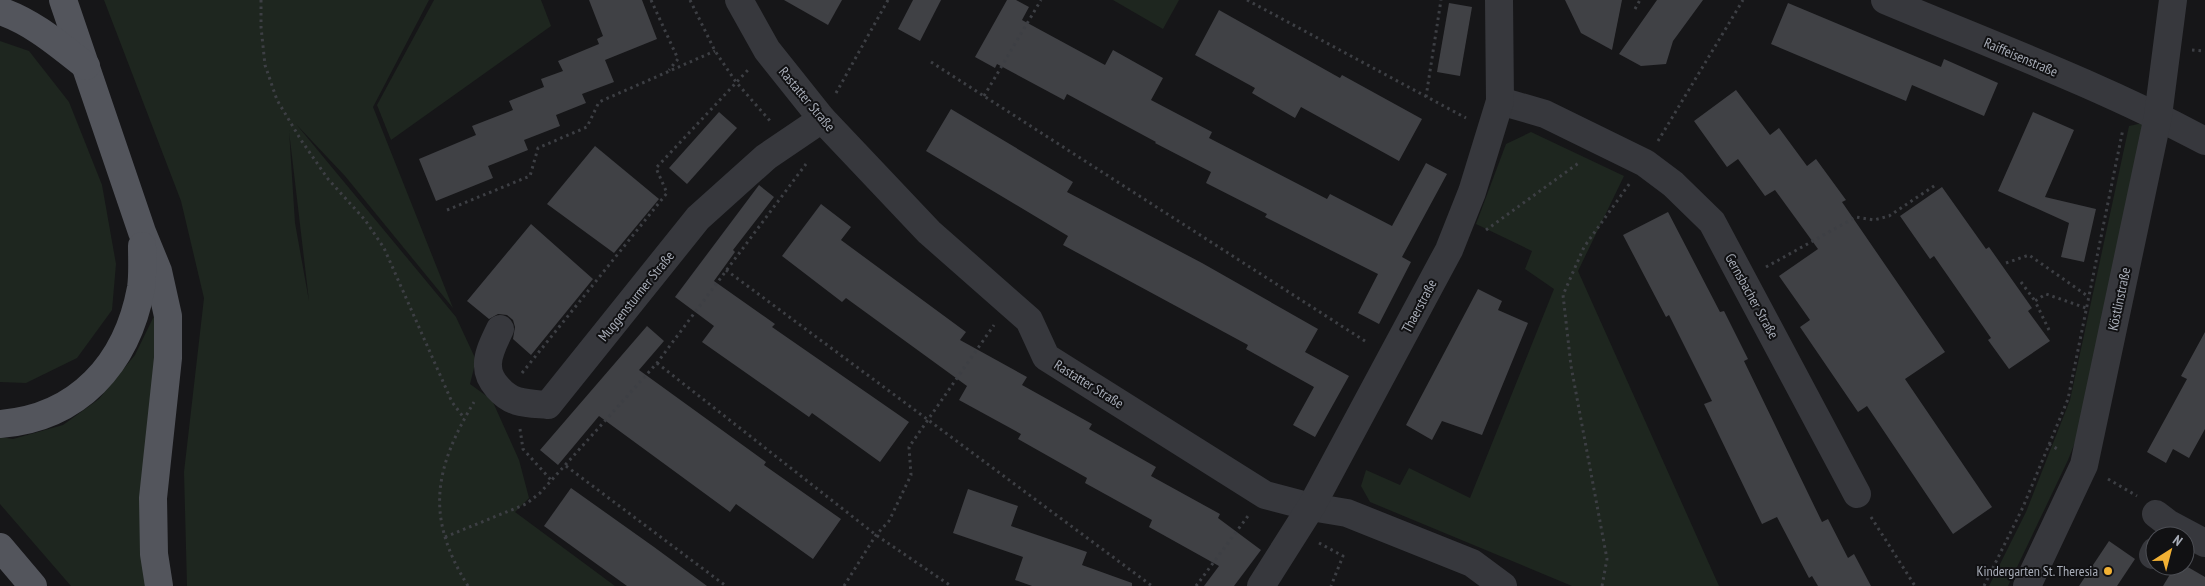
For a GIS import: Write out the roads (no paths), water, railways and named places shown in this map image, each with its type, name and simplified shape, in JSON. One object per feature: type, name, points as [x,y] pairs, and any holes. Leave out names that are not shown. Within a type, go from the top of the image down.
[{"type":"main road","points":[[63,0],[142,232],[158,270],[168,316],[168,358],[152,498],[154,554],[159,586]]},
{"type":"main road","points":[[0,11],[40,31],[86,66]]},
{"type":"main road","points":[[0,424],[22,422],[54,411],[77,398],[103,373],[123,346],[134,319],[141,287],[142,232]]},
{"type":"main road","points":[[0,547],[33,586]]},
{"type":"street","name":"Rastatter Straße","points":[[739,0],[768,50],[822,119],[929,232],[1029,320],[1046,357],[1266,495],[1311,508],[1347,513],[1472,562],[1503,586]]},
{"type":"street","name":"Thaerstraße","points":[[1261,586],[1311,508],[1449,250],[1472,192],[1500,101],[1499,0]]},
{"type":"street","name":"Raiffeisenstraße","points":[[1885,0],[2158,116],[2205,141]]},
{"type":"street","name":"Köstlinstraße","points":[[2028,586],[2084,465],[2158,116],[2173,0]]},
{"type":"street","name":"Gernsbacher Straße","points":[[1500,101],[1545,114],[1645,163],[1673,184],[1712,222],[1857,494]]},
{"type":"street","name":"Muggensturmer Straße","points":[[500,328],[492,345],[488,367],[494,382],[510,398],[548,406],[698,218],[766,156],[822,119]]},
{"type":"place","name":"Kindergarten St. Theresia","points":[[2108,571]]}]
